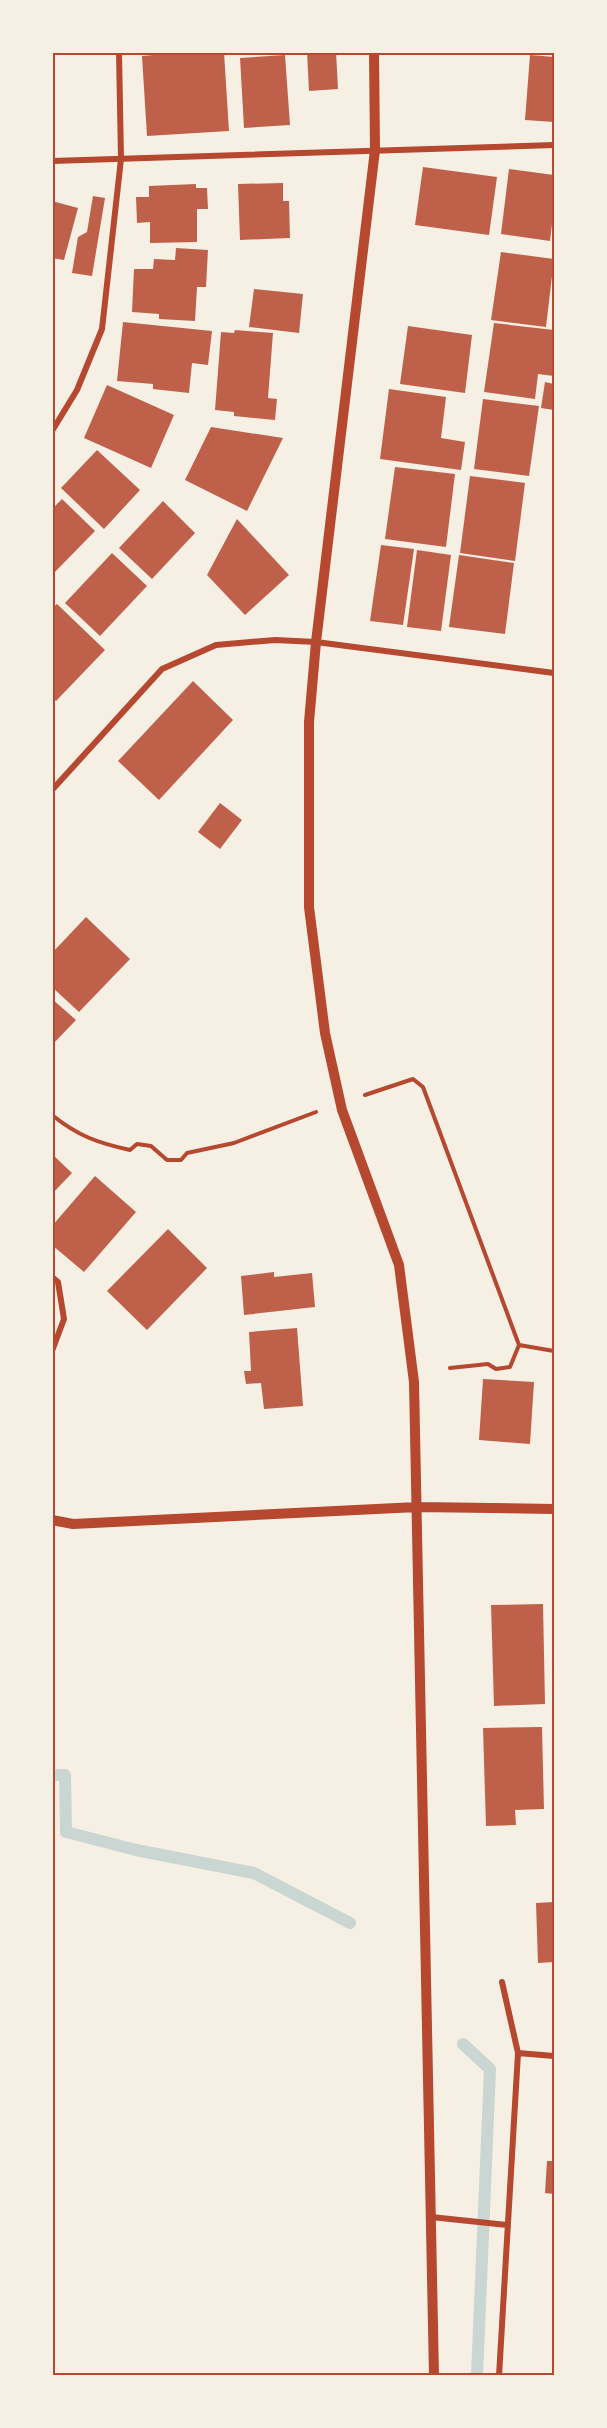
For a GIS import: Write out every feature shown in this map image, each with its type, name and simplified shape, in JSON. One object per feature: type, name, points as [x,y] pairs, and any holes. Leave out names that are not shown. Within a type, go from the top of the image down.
[{"type":"street","points":[[52,430],[78,390],[102,328],[121,159],[119,52]]},
{"type":"street","points":[[374,52],[375,150],[316,642],[309,722],[309,907],[325,1033],[342,1110],[399,1265],[414,1382],[434,2376]]},
{"type":"street","points":[[52,162],[555,145]]},
{"type":"street","points":[[52,790],[162,669],[216,645],[275,639],[316,642],[554,673],[555,665]]},
{"type":"street","points":[[52,1277],[58,1282],[64,1319],[52,1351]]},
{"type":"street","points":[[52,1520],[73,1524],[417,1507],[555,1509]]},
{"type":"street","points":[[500,2376],[518,2053],[502,1982]]},
{"type":"street","points":[[518,2053],[555,2056]]},
{"type":"street","points":[[430,2217],[507,2225]]},
{"type":"path","points":[[404,1082],[413,1080],[423,1087],[519,1344],[510,1367],[496,1370],[488,1364],[450,1368]]},
{"type":"path","points":[[52,1114],[70,1129],[98,1143],[130,1150],[136,1144],[150,1146],[167,1160],[181,1160],[187,1154],[234,1143],[297,1118]]},
{"type":"path","points":[[519,1344],[555,1350]]},
{"type":"building","points":[[187,52],[224,52],[229,131],[147,136],[142,56]]},
{"type":"building","points":[[307,52],[336,52],[338,89],[309,91]]},
{"type":"building","points":[[285,55],[290,125],[244,128],[240,58]]},
{"type":"building","points":[[530,55],[554,57],[554,122],[525,120]]},
{"type":"building","points":[[423,167],[497,177],[489,235],[415,225]]},
{"type":"building","points":[[509,169],[554,175],[554,207],[550,241],[501,234]]},
{"type":"building","points":[[283,183],[283,201],[289,201],[290,238],[240,240],[238,184]]},
{"type":"building","points":[[196,184],[196,188],[207,188],[208,209],[197,209],[197,242],[150,243],[150,222],[137,223],[136,197],[149,197],[149,186]]},
{"type":"building","points":[[93,196],[105,198],[92,276],[72,273],[78,237],[87,232]]},
{"type":"building","points":[[52,201],[78,208],[64,260],[52,258]]},
{"type":"building","points":[[176,248],[208,250],[206,287],[197,287],[195,321],[159,319],[159,314],[132,312],[134,269],[153,269],[154,259],[175,260]]},
{"type":"building","points":[[501,252],[554,259],[546,327],[491,320]]},
{"type":"building","points":[[254,289],[303,294],[299,333],[249,327]]},
{"type":"building","points":[[123,322],[212,331],[208,365],[192,363],[189,393],[153,389],[153,384],[117,381]]},
{"type":"building","points":[[494,323],[554,330],[554,376],[538,374],[535,399],[484,392]]},
{"type":"building","points":[[408,326],[472,335],[465,393],[400,384]]},
{"type":"building","points":[[235,330],[273,333],[268,398],[277,399],[275,420],[234,416],[234,412],[215,410],[221,332],[234,333]]},
{"type":"building","points":[[545,382],[554,384],[554,410],[541,408]]},
{"type":"building","points":[[107,385],[174,415],[151,468],[84,438]]},
{"type":"building","points":[[389,389],[446,397],[441,438],[465,442],[461,470],[380,459]]},
{"type":"building","points":[[483,399],[539,406],[529,476],[474,469]]},
{"type":"building","points":[[211,427],[283,438],[247,511],[185,480]]},
{"type":"building","points":[[97,450],[140,490],[104,529],[61,488]]},
{"type":"building","points":[[395,467],[455,474],[446,547],[385,539]]},
{"type":"building","points":[[470,476],[525,483],[515,561],[460,553]]},
{"type":"building","points":[[62,499],[95,531],[52,575],[52,509]]},
{"type":"building","points":[[163,501],[195,533],[152,579],[119,548]]},
{"type":"building","points":[[237,519],[289,575],[245,615],[207,575]]},
{"type":"building","points":[[381,545],[414,549],[403,625],[370,621]]},
{"type":"building","points":[[417,550],[451,555],[441,631],[407,627]]},
{"type":"building","points":[[112,553],[147,586],[100,636],[65,603]]},
{"type":"building","points":[[459,555],[514,563],[505,634],[449,627]]},
{"type":"building","points":[[57,604],[105,650],[56,701],[52,697],[52,608]]},
{"type":"building","points":[[193,681],[233,720],[159,800],[118,761]]},
{"type":"building","points":[[220,803],[242,820],[220,849],[198,832]]},
{"type":"building","points":[[86,917],[130,959],[79,1012],[52,987],[52,953]]},
{"type":"building","points":[[52,999],[76,1020],[52,1045]]},
{"type":"building","points":[[52,1154],[72,1173],[52,1194]]},
{"type":"building","points":[[95,1176],[136,1212],[84,1272],[52,1245],[52,1226]]},
{"type":"building","points":[[168,1229],[207,1268],[147,1330],[107,1291]]},
{"type":"building","points":[[274,1272],[274,1277],[312,1273],[315,1307],[244,1315],[241,1276]]},
{"type":"building","points":[[297,1328],[303,1406],[264,1409],[261,1383],[246,1384],[244,1371],[251,1371],[249,1332]]},
{"type":"building","points":[[483,1379],[534,1382],[530,1444],[479,1440]]},
{"type":"building","points":[[543,1604],[545,1704],[494,1706],[491,1605]]},
{"type":"building","points":[[542,1727],[544,1809],[515,1810],[516,1825],[486,1826],[483,1728]]},
{"type":"building","points":[[554,1902],[554,1962],[538,1963],[536,1903]]},
{"type":"building","points":[[547,2161],[554,2161],[554,2194],[545,2193]]},
{"type":"waterway","points":[[52,1775],[65,1775],[66,1832],[136,1850],[254,1873],[350,1923]]},
{"type":"waterway","points":[[463,2044],[490,2069],[477,2376]]}]
